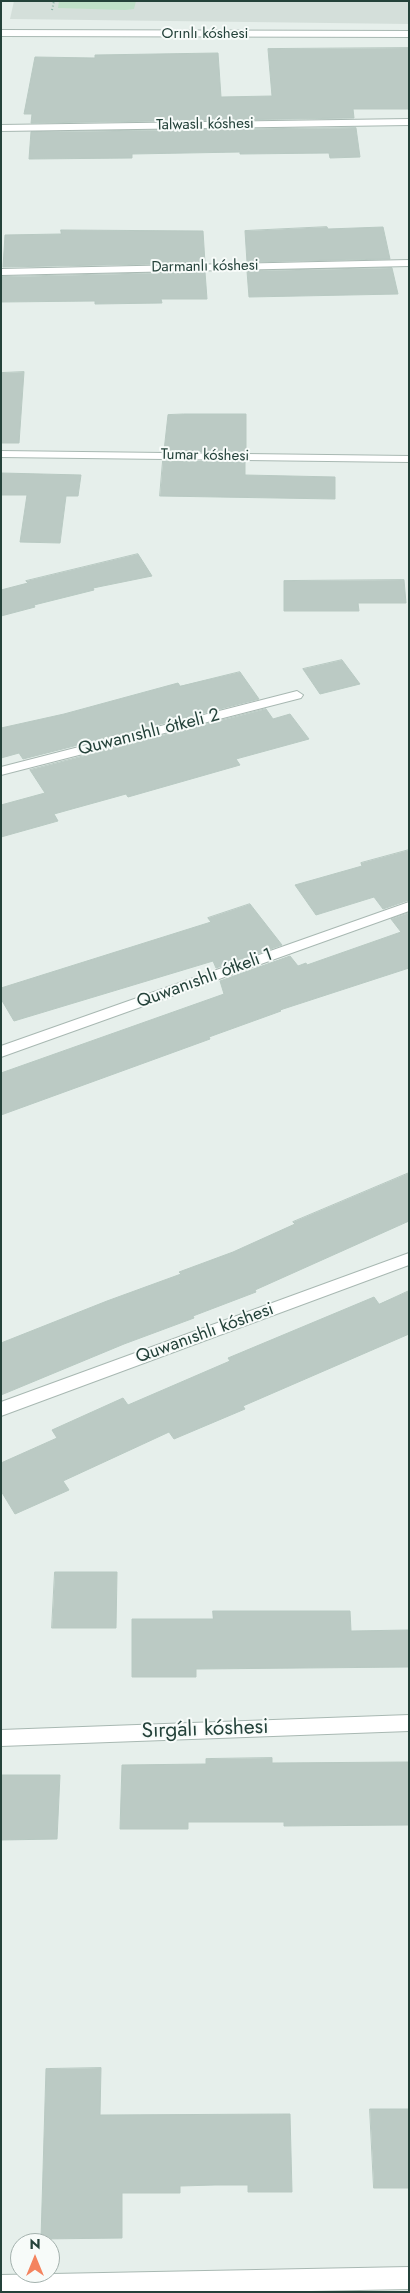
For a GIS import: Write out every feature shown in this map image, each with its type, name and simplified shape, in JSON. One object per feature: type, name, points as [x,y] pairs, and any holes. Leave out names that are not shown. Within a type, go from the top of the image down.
[{"type":"street","name":"Orınlı kóshesi","points":[[1,33],[409,34]]},
{"type":"street","name":"Talwaslı kóshesi","points":[[1,128],[409,122]]},
{"type":"street","name":"Darmanlı kóshesi","points":[[1,272],[409,263]]},
{"type":"street","name":"Tumar kóshesi","points":[[1,454],[409,458]]},
{"type":"street","name":"Quwanıshlı ótkeli 2","points":[[1,771],[297,695]]},
{"type":"street","name":"Quwanıshlı ótkeli 1","points":[[1,1052],[409,906]]},
{"type":"street","name":"Quwanıshlı kóshesi","points":[[1,1409],[409,1259]]},
{"type":"street","name":"Sırǵalı kóshesi","points":[[1,1738],[409,1723]]},
{"type":"street","points":[[1,2286],[409,2278]]},
{"type":"path","points":[[52,10],[54,1]]},
{"type":"shaded area","points":[[14,1],[409,1],[409,24],[10,19]]},
{"type":"green space","points":[[59,1],[136,1],[134,9],[125,10],[58,8]]},
{"type":"building","points":[[409,48],[409,109],[353,109],[354,118],[31,123],[32,114],[24,114],[35,57],[95,58],[95,55],[218,53],[221,97],[272,96],[268,49]]},
{"type":"building","points":[[356,128],[360,157],[330,158],[329,153],[240,154],[240,152],[132,154],[132,158],[29,159],[31,132]]},
{"type":"building","points":[[327,227],[328,229],[383,227],[390,259],[247,262],[245,231]]},
{"type":"building","points":[[61,230],[203,231],[205,263],[3,267],[5,235],[61,234]]},
{"type":"building","points":[[392,268],[398,294],[249,297],[247,271]]},
{"type":"building","points":[[205,272],[207,299],[161,299],[162,303],[95,304],[95,301],[1,302],[2,277]]},
{"type":"building","points":[[24,372],[19,443],[1,443],[1,373]]},
{"type":"building","points":[[246,414],[246,452],[164,451],[168,415]]},
{"type":"building","points":[[163,461],[245,462],[245,475],[335,477],[335,499],[160,496]]},
{"type":"building","points":[[1,473],[81,475],[78,496],[66,496],[60,543],[20,542],[27,495],[1,495]]},
{"type":"building","points":[[138,554],[152,576],[93,588],[94,590],[34,605],[35,607],[1,616],[1,590],[28,583],[26,581]]},
{"type":"building","points":[[404,580],[406,603],[358,603],[359,611],[284,611],[284,581]]},
{"type":"building","points":[[342,660],[360,684],[320,694],[303,669]]},
{"type":"building","points":[[240,672],[259,699],[23,759],[19,753],[1,758],[1,728],[64,714],[178,683],[180,686]]},
{"type":"building","points":[[266,709],[273,719],[290,714],[309,739],[236,759],[240,765],[128,797],[126,794],[54,814],[58,821],[1,837],[1,805],[45,793],[30,770]]},
{"type":"building","points":[[409,850],[409,900],[383,909],[374,897],[316,915],[295,885],[362,866],[361,863]]},
{"type":"building","points":[[250,904],[282,945],[216,968],[213,961],[14,1021],[1,999],[1,988],[211,922],[208,918]]},
{"type":"building","points":[[409,913],[409,968],[280,1010],[209,1037],[210,1039],[1,1115],[1,1073],[224,994],[220,981],[290,956],[298,966],[306,963],[307,965],[401,932],[391,919]]},
{"type":"building","points":[[409,1173],[409,1221],[255,1290],[256,1292],[1,1395],[1,1343],[181,1274],[179,1272],[233,1252],[295,1224],[293,1222]]},
{"type":"building","points":[[409,1291],[409,1334],[243,1406],[245,1409],[174,1439],[169,1432],[63,1481],[69,1490],[15,1514],[1,1491],[1,1463],[57,1438],[52,1430],[123,1398],[128,1405],[230,1361],[228,1358],[374,1297],[379,1304]]},
{"type":"building","points":[[55,1572],[117,1572],[116,1628],[52,1628]]},
{"type":"building","points":[[213,1611],[350,1611],[351,1631],[409,1630],[409,1667],[196,1669],[196,1677],[132,1677],[132,1619],[213,1619]]},
{"type":"building","points":[[272,1758],[272,1763],[409,1762],[409,1825],[284,1826],[284,1822],[188,1822],[188,1829],[120,1829],[122,1765],[206,1764],[206,1759]]},
{"type":"building","points":[[1,1775],[60,1775],[57,1839],[1,1840]]},
{"type":"building","points":[[101,2068],[100,2115],[290,2114],[292,2192],[248,2192],[248,2185],[215,2185],[180,2186],[180,2193],[122,2193],[122,2238],[60,2239],[60,2233],[41,2233],[46,2069]]},
{"type":"building","points":[[370,2109],[409,2109],[409,2188],[374,2188]]}]
